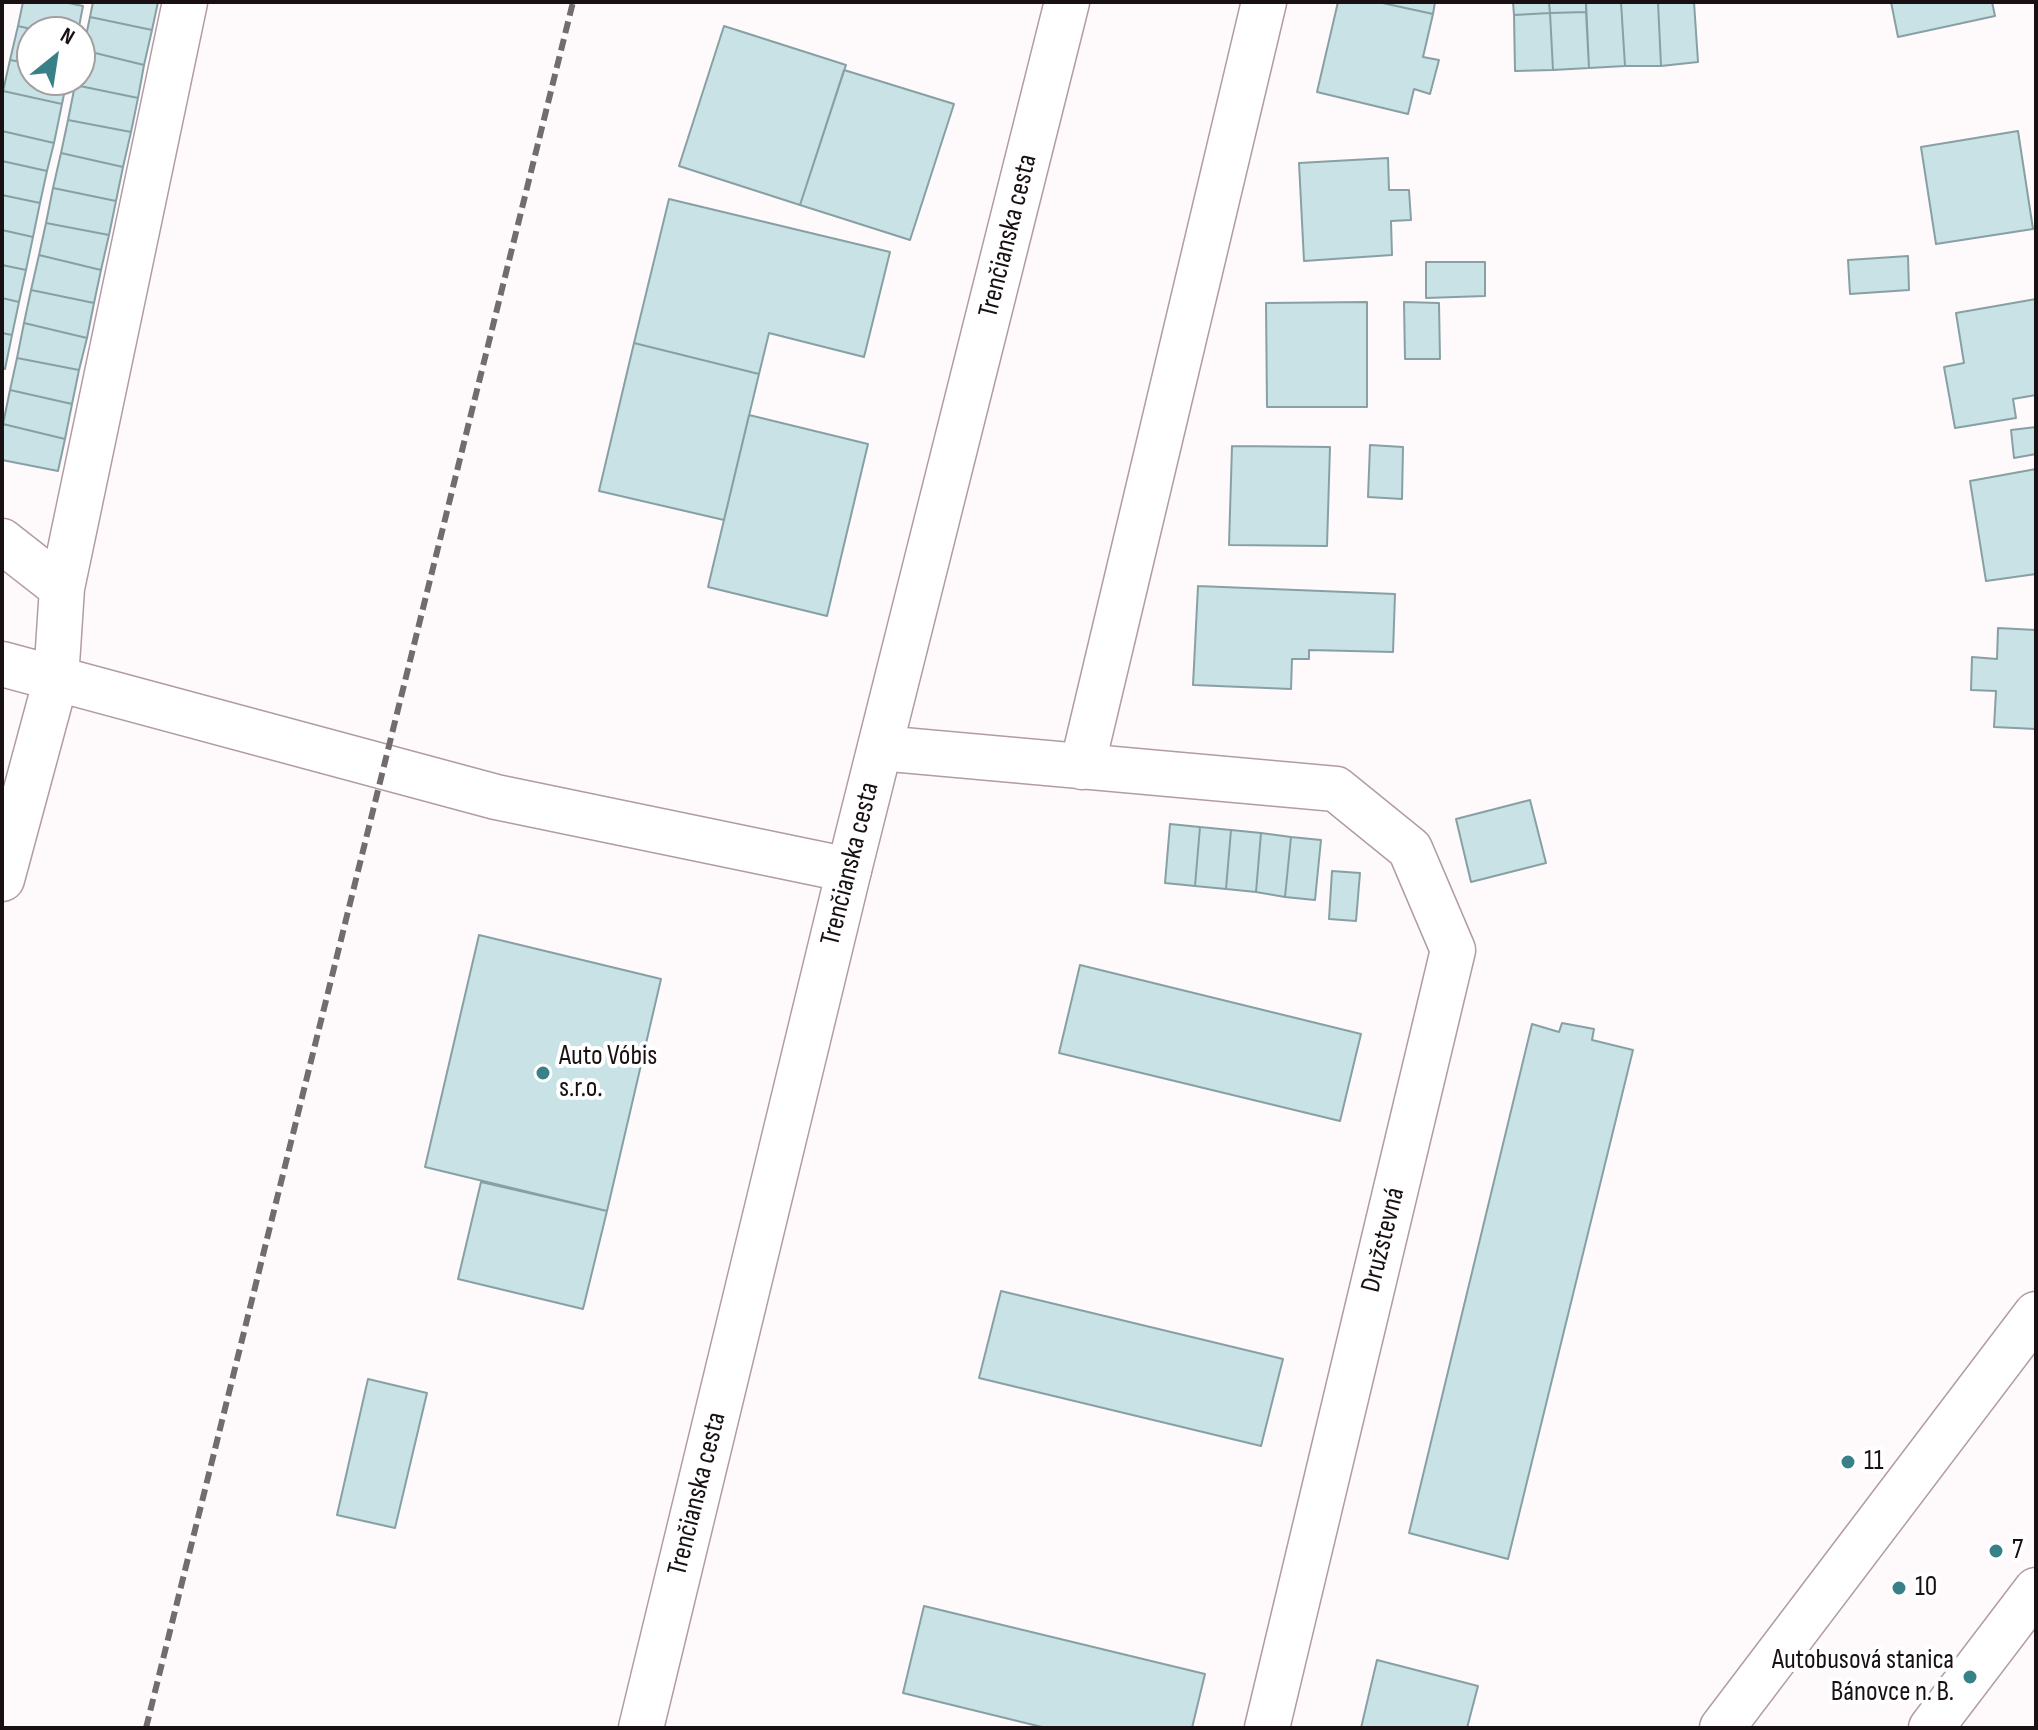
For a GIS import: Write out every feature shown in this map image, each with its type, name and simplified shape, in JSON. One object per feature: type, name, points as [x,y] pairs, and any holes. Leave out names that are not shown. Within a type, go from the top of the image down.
[{"type":"main road","points":[[2,879],[56,679],[62,588],[185,2]]},
{"type":"main road","name":"Trenčianska cesta","points":[[641,1728],[849,870],[1067,2]]},
{"type":"main road","points":[[880,748],[1082,767],[1264,2]]},
{"type":"main road","points":[[2,541],[62,588]]},
{"type":"main road","points":[[2,664],[496,797],[849,870]]},
{"type":"main road","name":"Družstevná","points":[[1082,767],[1336,789],[1410,849],[1453,950],[1267,1728]]},
{"type":"main road","points":[[1722,1728],[2036,1314]]},
{"type":"main road","points":[[1931,1728],[2036,1590]]},
{"type":"building","points":[[23,2],[64,2],[83,6],[81,16],[20,16]]},
{"type":"building","points":[[93,2],[158,2],[152,30],[90,16]]},
{"type":"building","points":[[1338,2],[1378,2],[1433,14],[1423,57],[1439,60],[1430,94],[1414,89],[1408,114],[1317,92]]},
{"type":"building","points":[[1378,2],[1435,2],[1433,14]]},
{"type":"building","points":[[1513,2],[1549,2],[1550,13],[1514,15]]},
{"type":"building","points":[[1549,2],[1586,2],[1586,12],[1550,13]]},
{"type":"building","points":[[1586,2],[1621,2],[1625,66],[1589,68]]},
{"type":"building","points":[[1621,2],[1658,2],[1661,66],[1625,66]]},
{"type":"building","points":[[1658,2],[1694,2],[1698,62],[1661,66]]},
{"type":"building","points":[[1891,2],[1992,2],[1995,16],[1898,37]]},
{"type":"building","points":[[1586,12],[1589,68],[1553,70],[1550,13]]},
{"type":"building","points":[[1550,13],[1553,70],[1515,71],[1514,15]]},
{"type":"building","points":[[96,18],[152,30],[144,65],[96,53]]},
{"type":"building","points":[[724,26],[846,65],[800,205],[679,166]]},
{"type":"building","points":[[16,34],[16,61],[10,60]]},
{"type":"building","points":[[96,53],[144,65],[138,98],[96,89]]},
{"type":"building","points":[[10,60],[16,61],[16,94],[3,91]]},
{"type":"building","points":[[844,70],[954,104],[910,240],[800,205]]},
{"type":"building","points":[[96,89],[138,98],[131,132],[68,120],[73,96],[96,96]]},
{"type":"building","points":[[3,91],[62,104],[54,143],[2,131]]},
{"type":"building","points":[[26,96],[64,96],[62,104]]},
{"type":"building","points":[[68,120],[131,132],[123,167],[61,153]]},
{"type":"building","points":[[2,131],[54,143],[47,171],[2,161]]},
{"type":"building","points":[[2018,131],[2033,229],[1936,244],[1921,147]]},
{"type":"building","points":[[61,153],[123,167],[116,201],[53,188]]},
{"type":"building","points":[[1388,158],[1389,190],[1409,190],[1411,220],[1391,221],[1392,255],[1304,261],[1299,163]]},
{"type":"building","points":[[2,161],[47,171],[40,203],[2,195]]},
{"type":"building","points":[[53,188],[116,201],[109,235],[46,223]]},
{"type":"building","points":[[2,195],[40,203],[33,237],[2,230]]},
{"type":"building","points":[[669,199],[890,252],[864,357],[769,333],[759,374],[634,343]]},
{"type":"building","points":[[46,223],[109,235],[101,270],[39,255]]},
{"type":"building","points":[[2,230],[33,237],[26,270],[2,265]]},
{"type":"building","points":[[39,255],[101,270],[94,303],[31,290]]},
{"type":"building","points":[[1908,256],[1909,290],[1850,294],[1848,260]]},
{"type":"building","points":[[1426,262],[1485,262],[1485,296],[1426,298]]},
{"type":"building","points":[[2,265],[26,270],[19,302],[2,298]]},
{"type":"building","points":[[31,290],[94,303],[87,338],[24,323]]},
{"type":"building","points":[[2,298],[19,302],[12,335],[2,333]]},
{"type":"building","points":[[2036,299],[2036,395],[2013,399],[2016,418],[1955,428],[1944,367],[1964,363],[1956,313]]},
{"type":"building","points":[[1367,302],[1367,407],[1267,407],[1266,303]]},
{"type":"building","points":[[1404,302],[1439,303],[1440,359],[1405,359]]},
{"type":"building","points":[[24,323],[87,338],[79,370],[17,358]]},
{"type":"building","points":[[2,333],[12,335],[5,369],[2,368]]},
{"type":"building","points":[[634,343],[759,374],[724,520],[599,491]]},
{"type":"building","points":[[17,358],[79,370],[72,404],[10,390]]},
{"type":"building","points":[[10,390],[72,404],[65,439],[3,424]]},
{"type":"building","points":[[749,415],[868,444],[827,616],[708,587]]},
{"type":"building","points":[[3,424],[65,439],[58,471],[2,460]]},
{"type":"building","points":[[2036,427],[2036,454],[2014,458],[2011,430]]},
{"type":"building","points":[[1370,445],[1403,447],[1402,499],[1368,497]]},
{"type":"building","points":[[1232,446],[1330,447],[1327,546],[1229,545]]},
{"type":"building","points":[[2036,469],[2036,574],[1986,581],[1970,481]]},
{"type":"building","points":[[1198,586],[1395,594],[1393,652],[1309,650],[1309,659],[1292,659],[1291,689],[1193,685]]},
{"type":"building","points":[[1998,628],[2036,630],[2036,729],[1994,727],[1996,691],[1971,690],[1972,657],[1997,659]]},
{"type":"building","points":[[1530,800],[1546,863],[1471,882],[1456,819]]},
{"type":"building","points":[[1170,824],[1200,827],[1195,886],[1165,883]]},
{"type":"building","points":[[1200,827],[1231,830],[1226,889],[1195,886]]},
{"type":"building","points":[[1231,830],[1261,833],[1256,892],[1226,889]]},
{"type":"building","points":[[1261,833],[1291,837],[1285,897],[1256,892]]},
{"type":"building","points":[[1291,837],[1321,840],[1315,900],[1285,897]]},
{"type":"building","points":[[1332,871],[1360,873],[1356,921],[1329,919]]},
{"type":"building","name":"Auto Vóbis s.r.o.","points":[[479,935],[661,979],[607,1211],[425,1167]]},
{"type":"building","points":[[1080,965],[1361,1034],[1340,1121],[1059,1053]]},
{"type":"building","points":[[1562,1023],[1594,1029],[1592,1040],[1633,1050],[1508,1559],[1409,1533],[1532,1024],[1559,1032]]},
{"type":"building","points":[[481,1182],[607,1211],[583,1309],[458,1279]]},
{"type":"building","points":[[1001,1291],[1283,1359],[1261,1446],[979,1378]]},
{"type":"building","points":[[368,1379],[427,1393],[395,1528],[337,1515]]},
{"type":"building","points":[[924,1606],[1205,1674],[1192,1728],[1046,1728],[903,1693]]},
{"type":"building","points":[[1377,1660],[1478,1686],[1467,1728],[1361,1728]]},
{"type":"railway","points":[[146,1728],[573,2]]},
{"type":"place","name":"Auto Vóbis s.r.o.","points":[[543,1073]]},
{"type":"place","name":"11","points":[[1848,1462]]},
{"type":"place","name":"7","points":[[1996,1551]]},
{"type":"place","name":"10","points":[[1899,1588]]},
{"type":"place","name":"Autobusová stanica Bánovce n. B.","points":[[1970,1677]]}]
